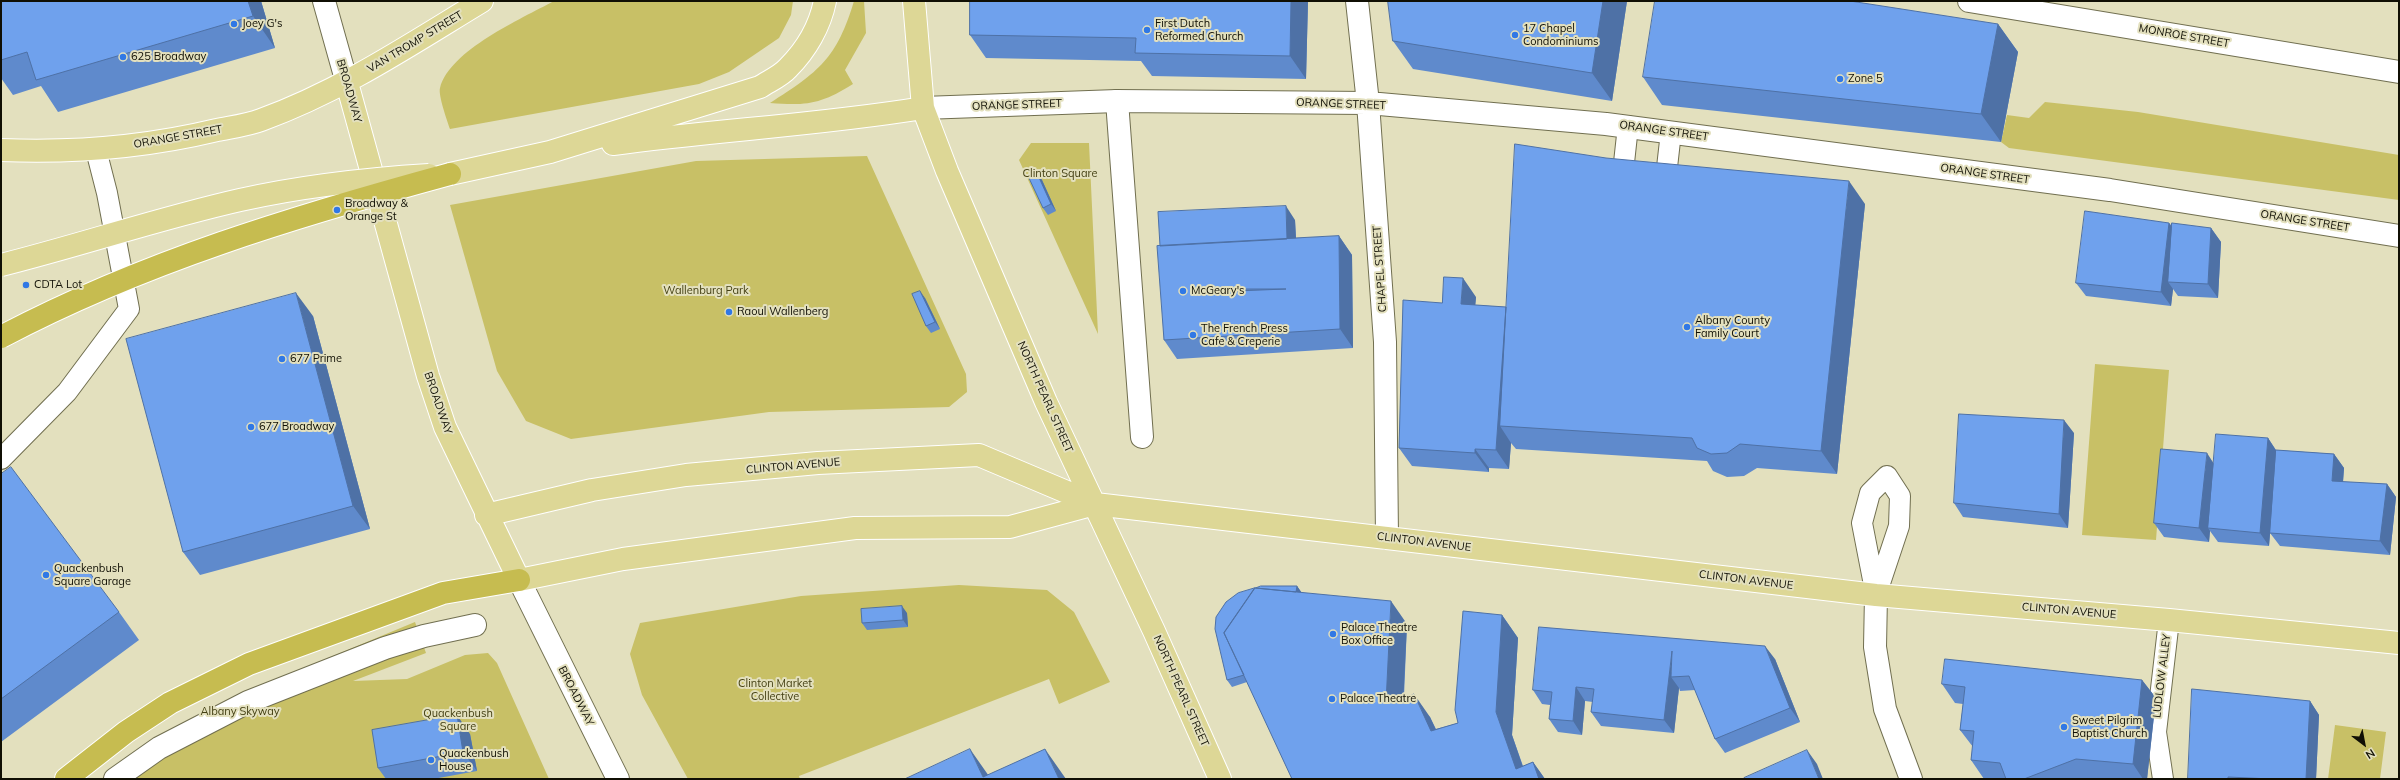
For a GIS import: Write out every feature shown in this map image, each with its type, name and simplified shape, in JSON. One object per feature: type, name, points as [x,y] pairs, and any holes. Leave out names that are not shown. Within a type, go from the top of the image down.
[{"type":"highway","points":[[1,337],[49,312],[182,256],[289,220],[450,174]]},
{"type":"highway","points":[[66,779],[126,732],[170,703],[249,664],[414,604],[458,590],[519,580]]},
{"type":"main road","name":"VAN TROMP STREET","points":[[347,83],[482,1]]},
{"type":"main road","points":[[1,264],[261,196],[306,187],[373,178],[450,174],[550,152],[760,87],[788,69],[809,42],[822,12],[825,1]]},
{"type":"main road","name":"NORTH PEARL STREET","points":[[914,1],[923,108],[950,178],[1046,402],[1095,504],[1220,779]]},
{"type":"main road","name":"ORANGE STREET","points":[[1,150],[46,152],[96,150],[199,135],[261,120],[347,83]]},
{"type":"main road","name":"BROADWAY","points":[[347,83],[428,376],[445,427],[486,515],[519,580]]},
{"type":"main road","points":[[550,152],[672,136],[873,117],[923,108]]},
{"type":"main road","name":"CLINTON AVENUE","points":[[486,515],[592,490],[686,475],[818,463],[979,455],[1095,504],[1876,595],[2169,620],[2399,643]]},
{"type":"main road","name":"CLINTON AVENUE","points":[[519,580],[623,559],[855,528],[1010,527],[1095,504]]},
{"type":"street","name":"BROADWAY","points":[[324,1],[347,83]]},
{"type":"street","name":"CHAPEL STREET","points":[[1357,1],[1368,103],[1385,342],[1387,538]]},
{"type":"street","name":"MONROE STREET","points":[[1969,1],[2399,72]]},
{"type":"street","name":"ORANGE STREET","points":[[923,108],[1117,101],[1368,103],[1628,126],[2110,190],[2399,236]]},
{"type":"street","points":[[1117,101],[1142,437]]},
{"type":"street","name":"BROADWAY","points":[[519,580],[618,779]]},
{"type":"street","points":[[1876,595],[1875,647],[1885,709],[1911,779]]},
{"type":"street","points":[[115,779],[159,748],[248,702],[385,648],[424,636],[475,625]]},
{"type":"lane","points":[[1622,181],[1628,126]]},
{"type":"lane","points":[[1665,185],[1671,132]]},
{"type":"lane","points":[[1,459],[67,392],[129,309],[107,193],[96,150]]},
{"type":"lane","points":[[1887,476],[1900,496],[1899,526],[1876,595],[1862,523],[1870,493],[1887,476]]},
{"type":"lane","name":"LUDLOW ALLEY","points":[[2163,779],[2156,732],[2169,620]]},
{"type":"green space","points":[[554,1],[793,1],[791,15],[779,38],[729,72],[699,84],[450,129],[440,96],[440,88],[446,74],[457,61],[488,37]]},
{"type":"green space","points":[[854,1],[864,1],[866,33],[845,70],[853,84],[822,100],[804,104],[770,103],[801,82],[824,62],[841,37]]},
{"type":"green space","points":[[2045,102],[2138,112],[2399,155],[2399,200],[2009,148],[2001,142],[2007,115],[2029,118]]},
{"type":"green space","name":"Clinton Square","points":[[1031,143],[1089,143],[1098,334],[1019,160]]},
{"type":"green space","name":"Wallenburg Park","points":[[867,156],[966,374],[967,392],[949,407],[769,412],[571,439],[526,421],[497,371],[450,205],[696,161]]},
{"type":"green space","points":[[2095,364],[2169,370],[2156,540],[2082,535]]},
{"type":"green space","name":"Clinton Market Collective","points":[[959,585],[1047,590],[1074,612],[1110,682],[1059,704],[1049,679],[799,776],[800,779],[688,779],[642,695],[630,654],[640,623],[801,596]]},
{"type":"green space","name":"Quackenbush Square","points":[[415,622],[426,653],[353,681],[407,679],[465,655],[488,653],[497,663],[549,779],[101,779],[147,746],[234,697]]},
{"type":"green space","points":[[2335,725],[2386,732],[2380,779],[2328,779]]},
{"type":"building","points":[[1,1],[248,1],[253,16],[36,80],[27,52],[1,60]]},
{"type":"building","name":"First Dutch Reformed Church","points":[[970,1],[1291,1],[1290,56],[1135,53],[1136,38],[970,35]]},
{"type":"building","name":"17 Chapel Condominiums","points":[[1388,1],[1603,1],[1592,73],[1393,41]]},
{"type":"building","name":"Zone 5","points":[[1655,1],[1850,1],[1998,24],[1981,114],[1643,77]]},
{"type":"building","name":"Albany County Family Court","points":[[1515,144],[1606,158],[1849,181],[1821,451],[1740,444],[1727,453],[1711,454],[1697,448],[1692,438],[1500,426]]},
{"type":"building","points":[[1037,173],[1051,204],[1043,208],[1028,176]]},
{"type":"building","points":[[1286,206],[1287,239],[1160,246],[1158,212]]},
{"type":"building","points":[[2085,211],[2169,223],[2161,292],[2076,283]]},
{"type":"building","points":[[2172,223],[2211,228],[2208,284],[2168,282]]},
{"type":"building","points":[[1339,236],[1340,329],[1164,340],[1157,246]],"holes":[[[1247,289],[1286,289],[1210,292]]]},
{"type":"building","points":[[1444,277],[1463,278],[1461,304],[1506,307],[1496,450],[1475,449],[1475,453],[1399,448],[1403,300],[1442,303]]},
{"type":"building","points":[[920,291],[935,322],[926,326],[912,294]]},
{"type":"building","name":"677 Broadway","points":[[296,293],[353,506],[183,552],[126,339]]},
{"type":"building","points":[[1959,414],[2064,420],[2059,514],[1954,503]]},
{"type":"building","points":[[2216,434],[2268,438],[2260,533],[2208,528]]},
{"type":"building","points":[[2161,449],[2207,453],[2199,528],[2154,523]]},
{"type":"building","points":[[2276,450],[2334,454],[2332,481],[2387,484],[2380,541],[2270,533]]},
{"type":"building","name":"Quackenbush Square Garage","points":[[11,467],[119,612],[1,699],[1,474]]},
{"type":"building","points":[[1261,586],[1297,586],[1296,592],[1256,588]]},
{"type":"building","name":"Palace Theatre","points":[[1255,588],[1391,601],[1386,703],[1414,694],[1431,731],[1458,723],[1455,710],[1463,611],[1502,615],[1496,712],[1516,769],[1533,762],[1539,779],[1292,779],[1224,633]]},
{"type":"building","points":[[1255,588],[1224,633],[1244,675],[1227,680],[1215,629],[1216,617],[1226,602],[1238,593]]},
{"type":"building","points":[[902,606],[903,620],[862,623],[861,609]]},
{"type":"building","points":[[1539,627],[1765,646],[1790,708],[1715,739],[1689,676],[1671,677],[1672,651],[1664,720],[1591,712],[1594,689],[1576,687],[1573,721],[1549,719],[1552,692],[1533,690]]},
{"type":"building","name":"Sweet Pilgrim Baptist Church","points":[[1945,659],[2142,680],[2133,764],[2076,759],[2024,779],[2006,779],[2000,763],[1971,760],[1974,731],[1960,730],[1965,687],[1942,684]]},
{"type":"building","points":[[2192,689],[2310,701],[2306,779],[2228,777],[2228,779],[2188,779]]},
{"type":"building","points":[[457,715],[463,752],[378,768],[372,730]]},
{"type":"building","points":[[970,749],[983,777],[1045,749],[1059,779],[905,779]]},
{"type":"building","points":[[1807,750],[1819,779],[1744,779],[1744,778]]},
{"type":"place","name":"Joey G's","points":[[234,24]]},
{"type":"place","name":"First Dutch Reformed Church","points":[[1147,30]]},
{"type":"place","name":"17 Chapel Condominiums","points":[[1515,35]]},
{"type":"place","name":"625 Broadway","points":[[123,57]]},
{"type":"place","name":"Zone 5","points":[[1840,79]]},
{"type":"place","name":"Broadway & Orange St","points":[[337,210]]},
{"type":"place","name":"CDTA Lot","points":[[26,285]]},
{"type":"place","name":"McGeary's","points":[[1183,291]]},
{"type":"place","name":"Raoul Wallenberg","points":[[729,312]]},
{"type":"place","name":"Albany County Family Court","points":[[1687,327]]},
{"type":"place","name":"The French Press Cafe & Creperie","points":[[1193,335]]},
{"type":"place","name":"677 Prime","points":[[282,359]]},
{"type":"place","name":"677 Broadway","points":[[251,427]]},
{"type":"place","name":"Quackenbush Square Garage","points":[[46,575]]},
{"type":"place","name":"Palace Theatre Box Office","points":[[1333,634]]},
{"type":"place","name":"Palace Theatre","points":[[1332,699]]},
{"type":"place","name":"Sweet Pilgrim Baptist Church","points":[[2064,727]]},
{"type":"place","name":"Quackenbush House","points":[[431,760]]},
{"type":"park label","name":"Albany Skyway","points":[[240,712]]}]
